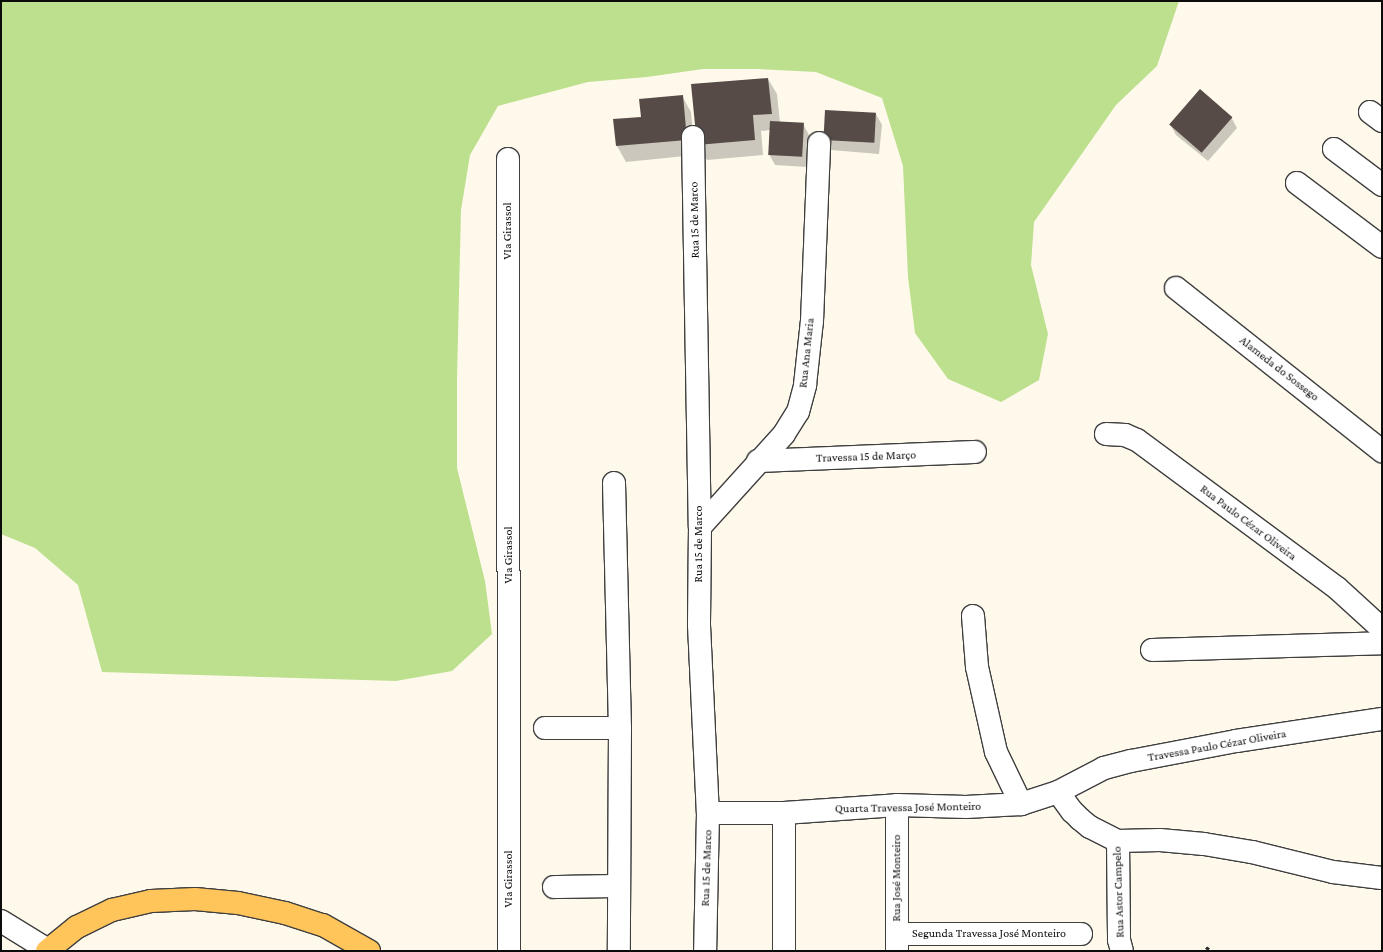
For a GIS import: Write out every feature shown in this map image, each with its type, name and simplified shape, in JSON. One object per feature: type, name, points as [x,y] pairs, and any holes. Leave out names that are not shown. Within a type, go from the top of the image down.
[{"type":"main road","points":[[47,950],[78,927],[112,910],[151,901],[195,899],[238,903],[285,913],[323,925],[369,951]]},
{"type":"street","name":"Rua 15 de Marco","points":[[693,137],[700,527],[699,625],[708,813],[705,951]]},
{"type":"street","name":"Rua Ana Maria","points":[[700,527],[784,434],[798,412],[805,385],[812,321],[819,143]]},
{"type":"street","points":[[1334,149],[1382,185]]},
{"type":"street","name":"VIa Girassol","points":[[508,160],[509,951]]},
{"type":"street","points":[[1297,183],[1382,248]]},
{"type":"street","name":"Alameda do Sossego","points":[[1176,288],[1382,451]]},
{"type":"street","name":"Rua Paulo Cézar Oliveira","points":[[1106,434],[1125,435],[1136,440],[1337,588],[1382,629]]},
{"type":"street","name":"Travessa 15 de Março","points":[[758,462],[975,452]]},
{"type":"street","points":[[614,483],[620,728],[620,951]]},
{"type":"street","points":[[973,616],[977,667],[996,752],[1021,804]]},
{"type":"street","points":[[1152,650],[1382,643]]},
{"type":"street","name":"Travessa Paulo Cézar Oliveira","points":[[1058,792],[1104,768],[1131,761],[1236,741],[1382,719]]},
{"type":"street","points":[[545,728],[620,728]]},
{"type":"street","name":"Quarta Travessa José Monteiro","points":[[708,813],[784,812],[897,805],[966,807],[1021,804],[1058,792]]},
{"type":"street","name":"Rua Astor Campelo","points":[[1058,792],[1080,819],[1090,827],[1118,841],[1119,940],[1122,951]]},
{"type":"street","name":"Rua José Monteiro","points":[[897,805],[897,943]]},
{"type":"street","points":[[784,812],[784,951]]},
{"type":"street","points":[[1118,841],[1160,840],[1204,844],[1252,852],[1334,872],[1382,878]]},
{"type":"street","points":[[554,887],[619,886]]},
{"type":"street","points":[[1,920],[47,950]]},
{"type":"street","name":"Segunda Travessa José Monteiro","points":[[897,943],[1081,934]]},
{"type":"path","points":[[1206,947],[1212,951]]},
{"type":"green space","points":[[1,1],[1179,1],[1157,66],[1116,105],[1034,222],[1031,265],[1048,334],[1039,380],[1001,402],[948,379],[915,333],[908,277],[903,166],[882,98],[816,72],[758,69],[703,69],[647,77],[588,82],[498,106],[470,155],[461,210],[457,379],[457,468],[485,581],[492,634],[452,671],[396,681],[102,672],[78,585],[35,548],[1,534]]},
{"type":"building","points":[[768,78],[772,114],[753,115],[755,140],[697,145],[691,84]]},
{"type":"building","points":[[1200,89],[1232,117],[1202,153],[1169,124]]},
{"type":"building","points":[[683,95],[687,140],[616,146],[613,119],[641,117],[639,99]]},
{"type":"building","points":[[825,110],[876,113],[874,143],[823,140]]},
{"type":"building","points":[[770,121],[804,123],[802,157],[768,155]]}]
